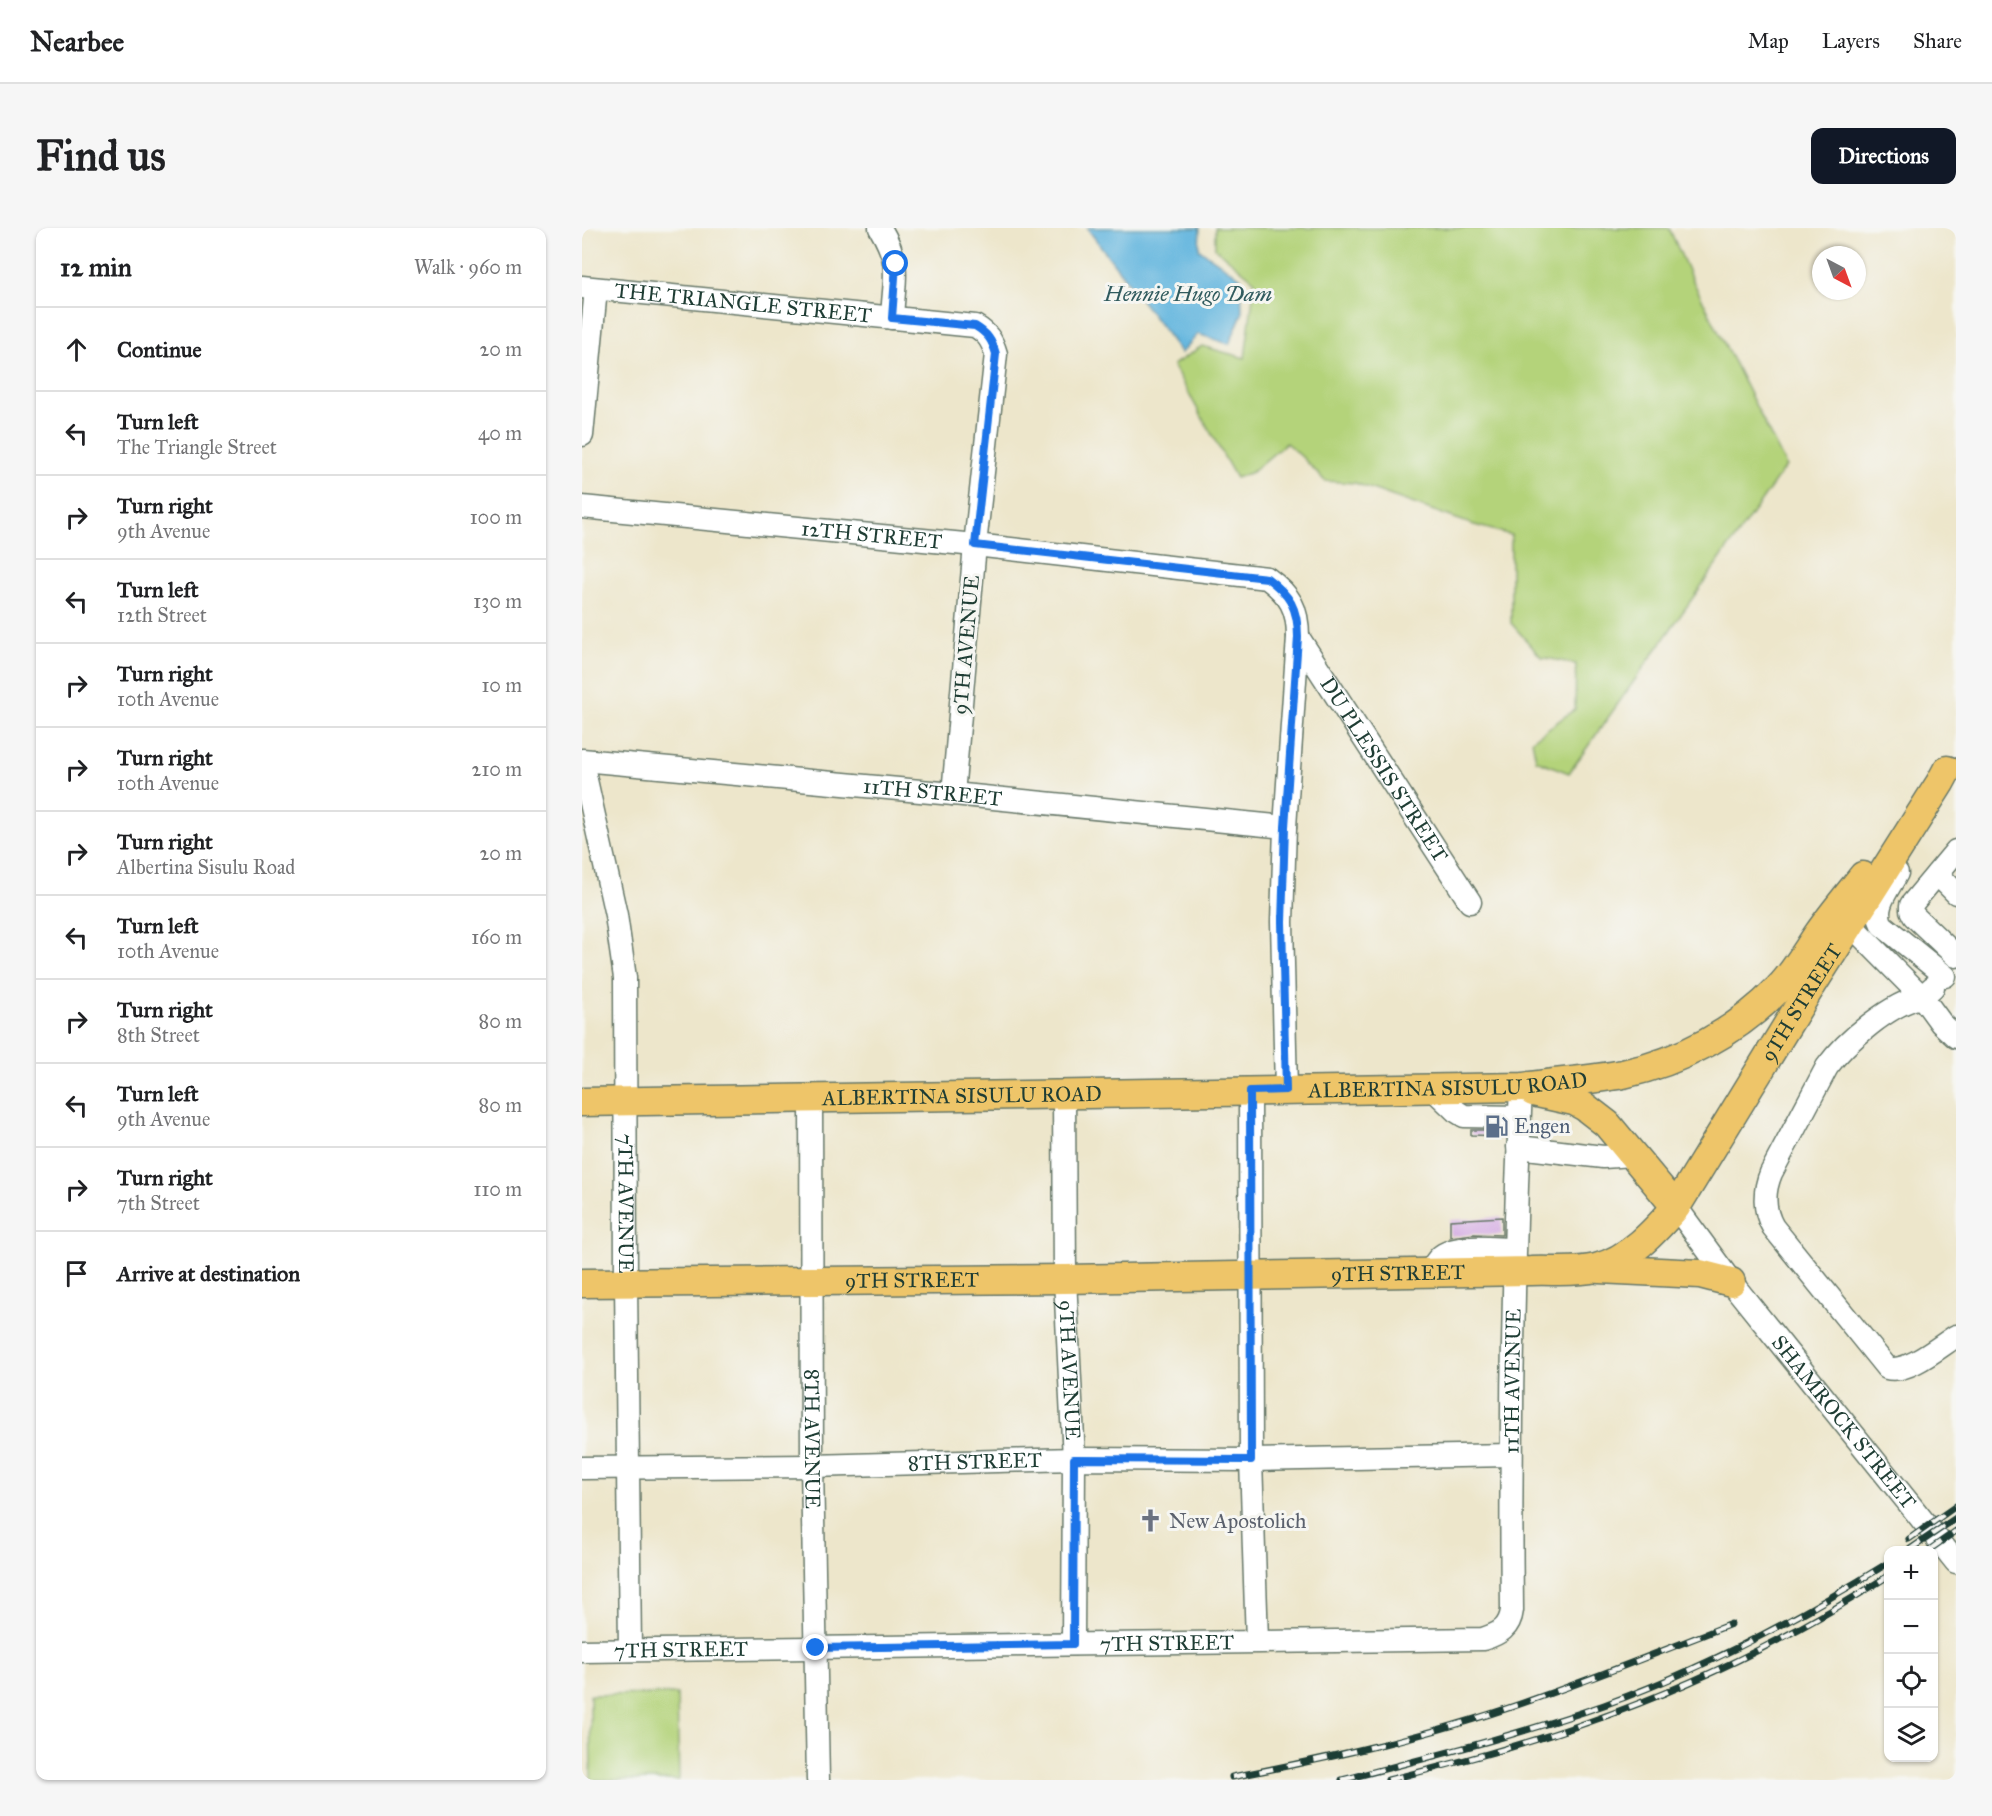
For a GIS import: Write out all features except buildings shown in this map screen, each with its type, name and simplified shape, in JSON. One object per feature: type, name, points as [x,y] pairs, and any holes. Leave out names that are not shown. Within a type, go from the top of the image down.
[{"type":"main road","name":"ALBERTINA SISULU ROAD","points":[[582,1102],[1522,1087],[1622,1074],[1644,1068],[1714,1039],[1750,1015],[1778,989],[1843,917],[1914,807],[1952,762]]},
{"type":"main road","name":"9TH STREET","points":[[582,1283],[1428,1272],[1514,1260],[1594,1269],[1618,1259],[1635,1248],[1656,1230],[1676,1207],[1843,917]]},
{"type":"main road","points":[[1522,1087],[1575,1101],[1607,1124],[1676,1207]]},
{"type":"main road","points":[[1594,1269],[1700,1274],[1731,1282]]},
{"type":"street","points":[[880,228],[892,250],[896,264],[892,318]]},
{"type":"street","points":[[582,435],[589,288]]},
{"type":"street","name":"THE TRIANGLE STREET","points":[[589,288],[975,326]]},
{"type":"street","name":"9TH AVENUE","points":[[953,794],[975,545],[996,354],[993,342],[986,332],[975,326]]},
{"type":"street","name":"12TH STREET","points":[[582,507],[975,545],[1267,578],[1290,599],[1296,612],[1298,637]]},
{"type":"street","points":[[1286,1090],[1282,922],[1285,827],[1298,637]]},
{"type":"street","name":"DU PLESSIS STREET","points":[[1298,637],[1470,902]]},
{"type":"street","name":"11TH STREET","points":[[582,761],[953,794],[1285,827]]},
{"type":"street","name":"7TH AVENUE","points":[[582,761],[616,915],[623,955],[626,1002],[630,1650]]},
{"type":"street","points":[[1952,762],[1878,913],[1882,925],[1950,971],[1922,997],[1899,1004],[1882,1016],[1833,1058],[1771,1173],[1766,1187],[1766,1199],[1768,1217],[1773,1227],[1887,1368],[1896,1370],[1908,1366],[1956,1336]]},
{"type":"street","points":[[1956,851],[1911,905],[1914,916],[1956,956]]},
{"type":"street","points":[[1937,874],[1956,893]]},
{"type":"street","points":[[1843,917],[1922,997],[1936,1017],[1956,1037]]},
{"type":"street","name":"11TH AVENUE","points":[[1465,1639],[1483,1639],[1494,1635],[1504,1629],[1511,1620],[1514,1260],[1522,1087]]},
{"type":"street","points":[[1432,1088],[1464,1116],[1519,1117]]},
{"type":"street","points":[[1250,1091],[1251,1460],[1257,1641]]},
{"type":"street","name":"9TH AVENUE","points":[[1064,1094],[1065,1278],[1074,1459],[1073,1644]]},
{"type":"street","name":"8TH AVENUE","points":[[811,1097],[812,1466],[818,1780]]},
{"type":"street","points":[[1518,1147],[1603,1157],[1633,1155]]},
{"type":"street","name":"SHAMROCK STREET","points":[[1676,1207],[1731,1282],[1956,1562]]},
{"type":"street","name":"8TH STREET","points":[[582,1468],[812,1466],[1074,1459],[1251,1460],[1511,1455]]},
{"type":"street","name":"7TH STREET","points":[[582,1651],[1465,1639]]},
{"type":"green space","points":[[1215,228],[1669,228],[1690,275],[1786,466],[1569,773],[1536,760],[1532,740],[1575,709],[1576,664],[1541,657],[1511,623],[1511,535],[1471,524],[1355,483],[1325,481],[1286,443],[1252,472],[1236,478],[1173,365],[1202,346],[1245,358],[1255,281],[1215,248]]},
{"type":"green space","points":[[677,1694],[679,1780],[591,1780],[590,1695]]},
{"type":"water","name":"Hennie Hugo Dam","points":[[1087,228],[1200,228],[1199,249],[1241,278],[1242,314],[1229,344],[1198,334],[1181,353]]},
{"type":"railway","points":[[1909,1539],[1956,1506]]},
{"type":"railway","points":[[1915,1546],[1956,1518]]},
{"type":"railway","points":[[1935,1546],[1956,1531]]},
{"type":"railway","points":[[1342,1780],[1539,1726],[1641,1691],[1750,1642],[1884,1565]]},
{"type":"railway","points":[[1388,1780],[1537,1739],[1626,1709],[1779,1640],[1884,1578]]},
{"type":"railway","points":[[1232,1777],[1379,1745],[1488,1715],[1731,1624]]},
{"type":"place","name":"Engen","points":[[1496,1126]]},
{"type":"place","name":"New Apostolich","points":[[1151,1521]]},
{"type":"route","points":[[816,1648],[1073,1644],[1074,1459],[1251,1460],[1250,1091],[1286,1090],[1282,922],[1285,827],[1298,637],[1296,612],[1290,599],[1267,578],[975,545],[996,354],[993,342],[986,332],[975,326],[892,318],[896,264]]}]
